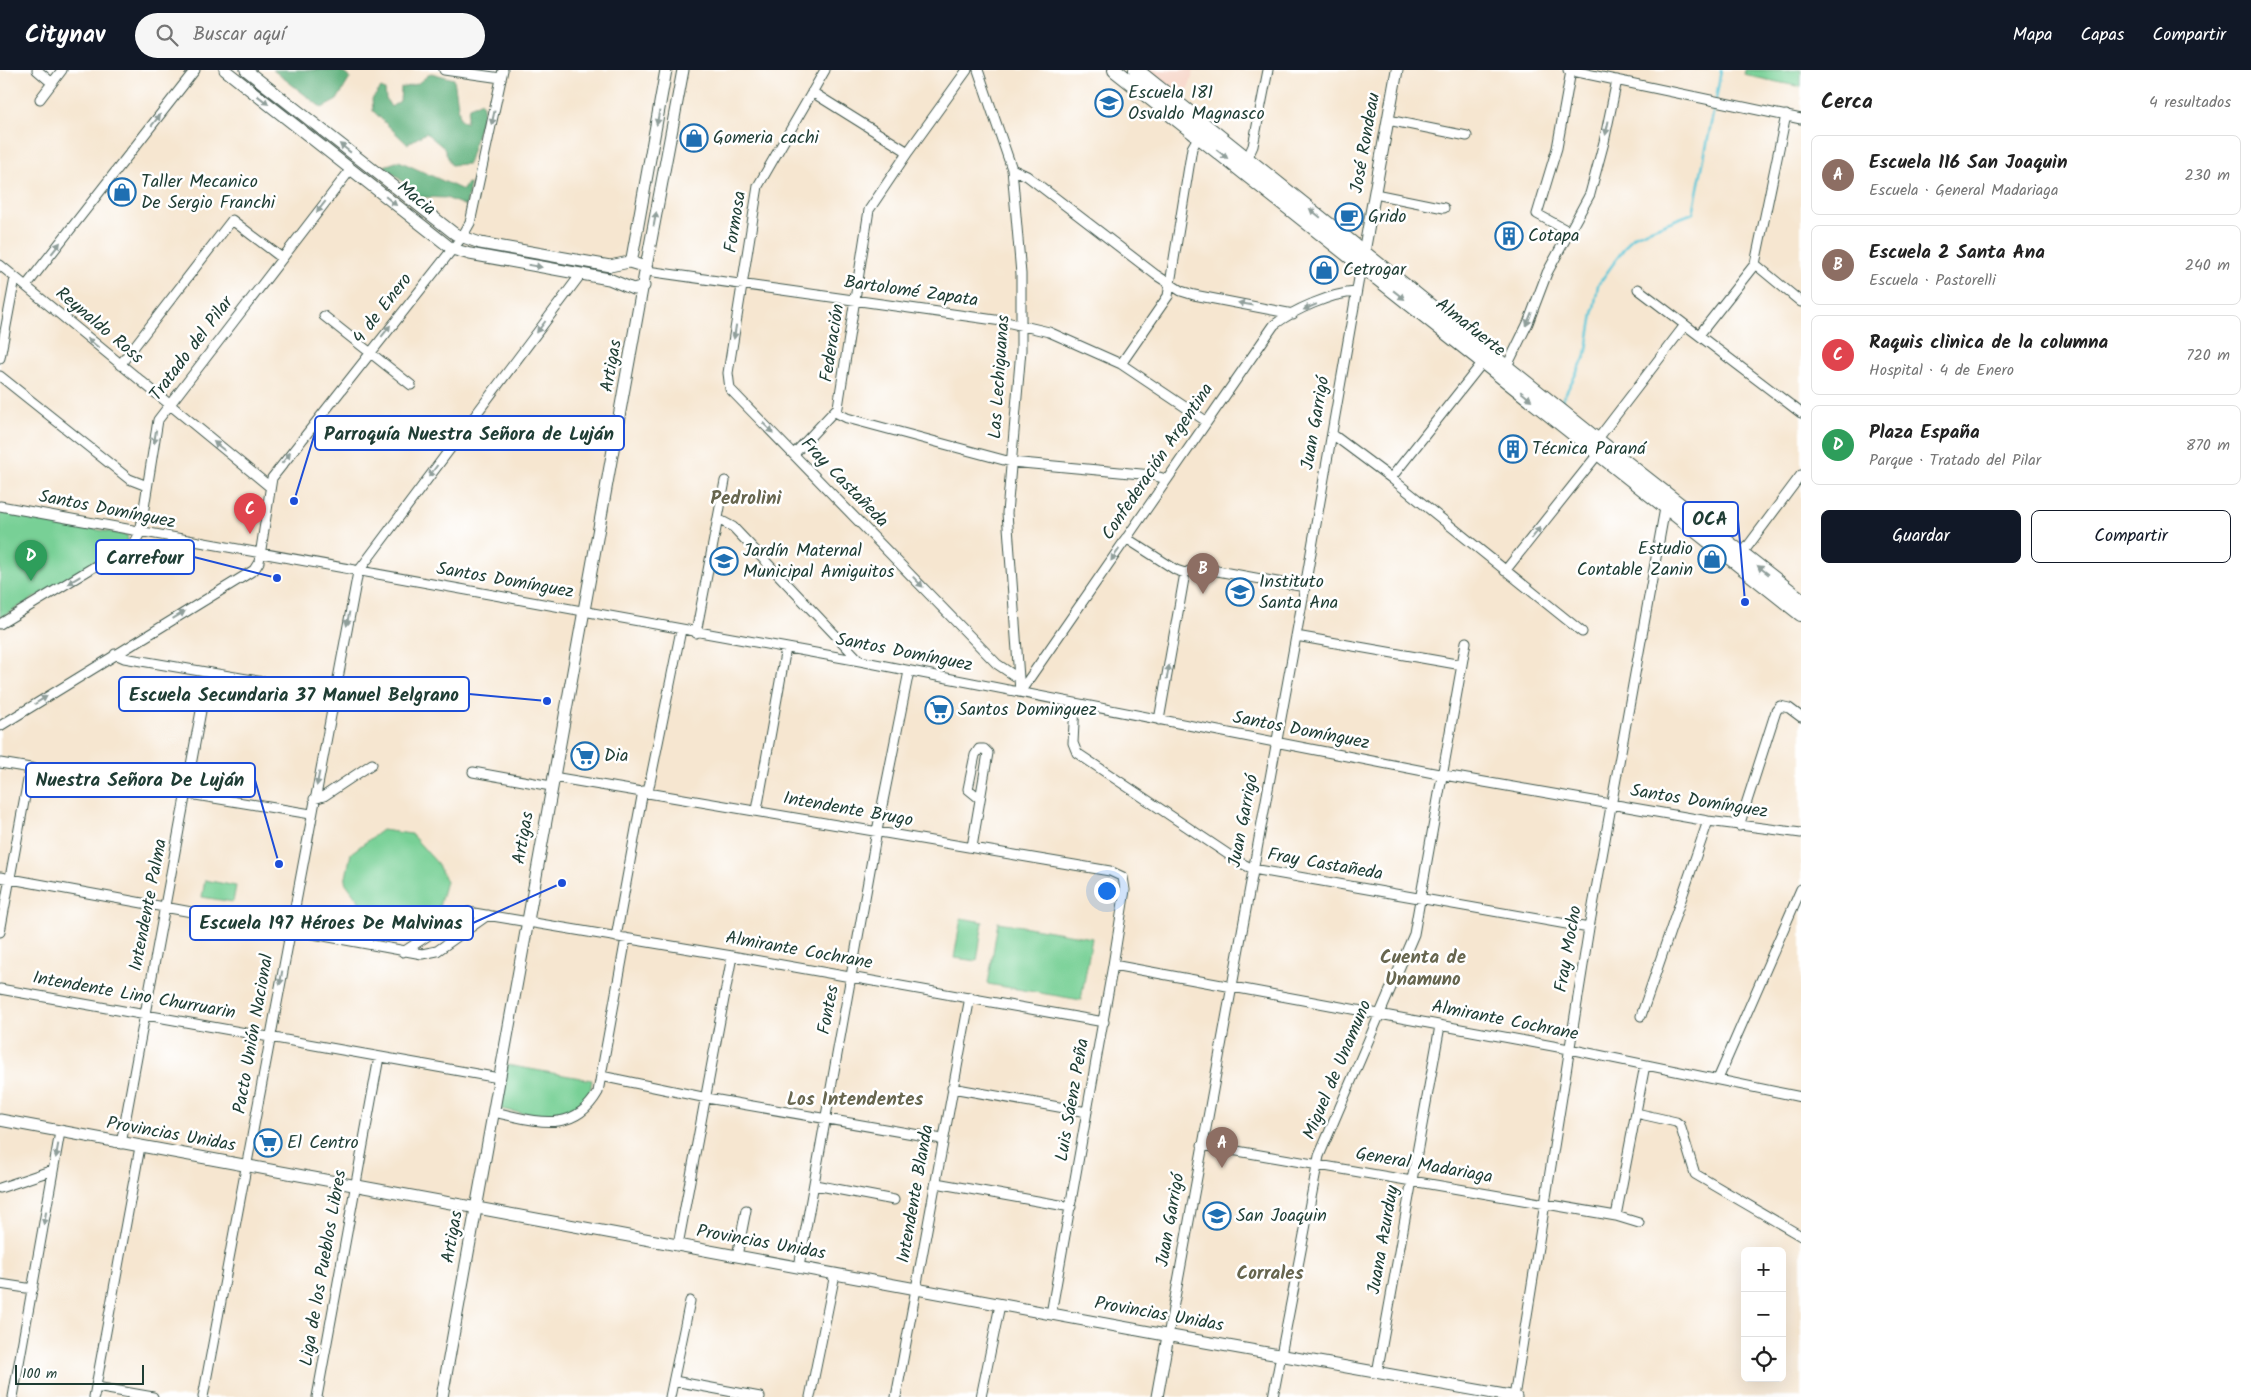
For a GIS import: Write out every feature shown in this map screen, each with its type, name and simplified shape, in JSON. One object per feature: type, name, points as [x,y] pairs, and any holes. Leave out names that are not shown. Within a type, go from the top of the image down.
[{"type":"main road","name":"Almafuerte","points":[[1115,70],[1199,136],[1507,366],[1665,508],[1801,614]]},
{"type":"main road","name":"Almafuerte","points":[[1136,70],[1247,159],[1483,362],[1801,600]]},
{"type":"street","points":[[37,70],[52,83]]},
{"type":"street","points":[[40,99],[62,70]]},
{"type":"street","points":[[26,286],[196,70]]},
{"type":"street","name":"Macia","points":[[225,70],[452,249],[470,254],[609,279],[633,289],[644,286]]},
{"type":"street","name":"Macia","points":[[246,70],[449,230],[462,237],[480,243],[610,266],[625,263],[647,269]]},
{"type":"street","points":[[444,70],[502,74]]},
{"type":"street","points":[[619,284],[625,263],[632,258],[666,70]]},
{"type":"street","points":[[647,269],[683,70]]},
{"type":"street","name":"Formosa","points":[[733,394],[730,389],[728,373],[760,180],[825,70]]},
{"type":"street","name":"Federación","points":[[794,454],[835,412],[841,399],[867,216],[908,152],[968,70]]},
{"type":"street","name":"Las Lechiguanas","points":[[978,70],[1012,169],[1021,274],[1022,325],[1007,513],[1020,692]]},
{"type":"street","points":[[1247,159],[1253,146],[1268,70]]},
{"type":"street","name":"José Rondeau","points":[[1362,258],[1397,70]]},
{"type":"street","points":[[1568,231],[1536,214],[1557,148],[1569,70],[1606,74],[1617,80],[1801,119]]},
{"type":"street","name":"4 de Enero","points":[[261,554],[270,487],[277,471],[462,237],[470,223],[502,74]]},
{"type":"street","points":[[1507,366],[1528,323],[1547,273],[1568,231],[1590,194],[1604,142],[1617,80]]},
{"type":"street","points":[[812,92],[908,152]]},
{"type":"street","points":[[1699,335],[1755,264],[1786,115]]},
{"type":"street","points":[[1388,120],[1467,136]]},
{"type":"street","points":[[1121,364],[1166,303],[1192,148],[1199,136]]},
{"type":"street","name":"Tratado del Pilar","points":[[140,533],[156,427],[168,405],[351,169]]},
{"type":"street","points":[[1012,169],[1027,176],[1170,284],[1194,296],[1293,314]]},
{"type":"street","points":[[1375,194],[1444,208]]},
{"type":"street","points":[[120,366],[232,220],[282,258]]},
{"type":"street","name":"Juan Garrigó","points":[[1157,1397],[1305,587],[1362,258]]},
{"type":"street","points":[[1755,264],[1801,302]]},
{"type":"street","name":"Reynaldo Ross","points":[[0,265],[120,366],[270,487]]},
{"type":"street","name":"Bartolomé Zapata","points":[[647,269],[1022,325],[1049,332],[1121,364],[1206,420]]},
{"type":"street","name":"Artigas","points":[[442,1397],[552,782],[647,269]]},
{"type":"street","name":"Pacto Unión Nacional","points":[[203,1397],[311,814],[358,572],[581,274]]},
{"type":"street","points":[[0,358],[15,278]]},
{"type":"street","points":[[1638,289],[1801,413]]},
{"type":"street","name":"Confederación Argentina","points":[[1020,692],[1206,420],[1274,325],[1293,314],[1342,293],[1356,292]]},
{"type":"street","points":[[324,316],[411,385]]},
{"type":"street","points":[[1505,571],[1685,325]]},
{"type":"street","points":[[1391,478],[1483,362]]},
{"type":"street","points":[[0,376],[129,479],[147,486]]},
{"type":"street","name":"Fray Castañeda","points":[[733,394],[794,454],[998,664],[1018,678]]},
{"type":"street","points":[[835,412],[847,418],[1010,462],[1166,479]]},
{"type":"street","points":[[1332,434],[1391,478],[1582,632]]},
{"type":"street","points":[[1742,554],[1801,475]]},
{"type":"street","points":[[696,632],[725,481]]},
{"type":"street","name":"Santos Domínguez","points":[[0,506],[140,533],[860,661],[1444,774],[1708,821],[1801,833]]},
{"type":"street","name":"Fray Mocho","points":[[1515,1397],[1543,1204],[1589,928],[1665,508]]},
{"type":"street","points":[[718,519],[733,527],[860,661]]},
{"type":"street","points":[[0,624],[131,546],[140,533]]},
{"type":"street","points":[[1126,538],[1176,570],[1185,573],[1201,568],[1305,587]]},
{"type":"street","points":[[0,726],[254,570],[261,554]]},
{"type":"street","points":[[1159,720],[1185,573]]},
{"type":"street","points":[[493,1112],[548,1123],[567,1120],[577,1116],[587,1108],[598,1092],[645,792],[681,630]]},
{"type":"street","points":[[1296,636],[1462,665]]},
{"type":"street","name":"Miguel de Unamuno","points":[[1273,1397],[1316,1164],[1414,934],[1466,642]]},
{"type":"street","points":[[757,810],[786,648]]},
{"type":"street","points":[[115,654],[208,673],[334,694]]},
{"type":"street","name":"Fontes","points":[[799,1267],[908,670]]},
{"type":"street","name":"Intendente Palma","points":[[121,1144],[164,907],[187,795],[208,673]]},
{"type":"street","name":"Fray Castañeda","points":[[1075,703],[1073,743],[1076,753],[1241,863],[1253,869],[1589,928]]},
{"type":"street","points":[[1739,826],[1776,711],[1780,706],[1785,706],[1801,717]]},
{"type":"street","points":[[972,847],[988,753],[984,749],[979,749],[968,789],[979,798]]},
{"type":"street","points":[[0,763],[311,814]]},
{"type":"street","points":[[314,799],[324,796],[372,764]]},
{"type":"street","points":[[0,932],[30,769]]},
{"type":"street","name":"Intendente Brugo","points":[[473,772],[645,792],[1118,873],[1125,884],[1125,890]]},
{"type":"street","points":[[1641,1016],[1708,821]]},
{"type":"street","points":[[0,877],[422,954],[437,951],[489,915]]},
{"type":"street","points":[[1718,1079],[1801,889]]},
{"type":"street","name":"Luis Sáenz Peña","points":[[1051,1314],[1104,1022],[1125,890]]},
{"type":"street","name":"Almirante Cochrane","points":[[403,952],[460,914],[468,912],[852,976],[1104,1022]]},
{"type":"street","points":[[678,1245],[707,1098],[732,956]]},
{"type":"street","name":"Almirante Cochrane","points":[[1113,965],[1569,1049],[1801,1097]]},
{"type":"street","name":"Intendente Lino Churruarin","points":[[0,989],[499,1078]]},
{"type":"street","name":"Intendente Blanda","points":[[896,1397],[936,1183],[942,1140],[970,997]]},
{"type":"street","name":"Juana Azurduy","points":[[1377,1372],[1440,1026]]},
{"type":"street","name":"Liga de los Pueblos Libres","points":[[317,1397],[379,1057]]},
{"type":"street","points":[[1616,1216],[1645,1065]]},
{"type":"street","points":[[601,1076],[707,1098],[942,1140]]},
{"type":"street","points":[[952,1088],[1087,1112]]},
{"type":"street","points":[[1636,1113],[1676,1122],[1680,1125],[1695,1174],[1801,1236]]},
{"type":"street","name":"Provincias Unidas","points":[[0,1120],[121,1144],[916,1288],[1168,1336],[1281,1354],[1515,1397]]},
{"type":"street","points":[[13,1397],[60,1132]]},
{"type":"street","name":"General Madariaga","points":[[1202,1146],[1616,1216],[1639,1223]]},
{"type":"street","points":[[94,1397],[140,1147]]},
{"type":"street","points":[[0,1188],[53,1170]]},
{"type":"street","points":[[936,1183],[1071,1207]]},
{"type":"street","points":[[815,1185],[894,1200]]},
{"type":"street","points":[[737,1256],[746,1210]]},
{"type":"street","points":[[810,1397],[835,1274]]},
{"type":"street","points":[[0,1284],[33,1289]]},
{"type":"street","points":[[670,1397],[690,1301]]},
{"type":"street","points":[[982,1397],[1000,1305]]},
{"type":"street","points":[[674,1381],[760,1397]]},
{"type":"street","points":[[96,1387],[153,1397]]},
{"type":"shaded area","points":[[1136,70],[1194,70],[1183,106]]},
{"type":"green space","points":[[273,70],[340,70],[350,78],[337,100],[322,108]]},
{"type":"green space","points":[[1745,70],[1801,70],[1801,87],[1744,75]]},
{"type":"green space","points":[[431,73],[454,79],[460,119],[466,123],[469,107],[482,102],[484,111],[468,164],[451,165],[444,148],[426,133],[407,144],[373,111],[372,99],[381,88],[385,90],[386,99],[391,107],[400,101],[401,88],[417,84]]},
{"type":"green space","points":[[399,161],[463,190],[467,183],[470,185],[466,206],[446,198],[421,197],[384,166]]},
{"type":"green space","points":[[0,512],[127,535],[128,539],[126,544],[0,618]]},
{"type":"green space","points":[[382,830],[411,834],[437,863],[446,881],[439,907],[400,930],[397,920],[369,915],[345,882],[351,853]]},
{"type":"green space","points":[[205,880],[236,886],[233,902],[202,897]]},
{"type":"green space","points":[[961,918],[983,922],[977,961],[954,958]]},
{"type":"green space","points":[[998,922],[1092,938],[1081,1000],[988,984]]},
{"type":"green space","points":[[507,1065],[592,1080],[589,1095],[580,1108],[560,1116],[534,1115],[500,1109]]},
{"type":"waterway","points":[[1716,99],[1721,70]]},
{"type":"waterway","points":[[1560,404],[1586,355],[1598,285],[1633,236],[1693,213],[1715,104]]},
{"type":"place","name":"Escuela 181 Osvaldo Magnasco","points":[[1109,103]]},
{"type":"place","name":"Gomeria cachi","points":[[694,138]]},
{"type":"place","name":"Taller Mecanico De Sergio Franchi","points":[[122,192]]},
{"type":"place","name":"Grido","points":[[1349,217]]},
{"type":"place","name":"Cotapa","points":[[1509,236]]},
{"type":"place","name":"Cetrogar","points":[[1324,270]]},
{"type":"place","name":"Técnica Paraná","points":[[1513,449]]},
{"type":"place","name":"Parroquía Nuestra Señora de Luján","points":[[294,501]]},
{"type":"place","name":"Raquis clinica de la columna","points":[[250,534]]},
{"type":"place","name":"Estudio Contable Zanin","points":[[1712,559]]},
{"type":"place","name":"Jardín Maternal Municipal Amiguitos","points":[[724,561]]},
{"type":"place","name":"Carrefour","points":[[277,578]]},
{"type":"place","name":"Plaza España","points":[[31,581]]},
{"type":"place","name":"Instituto Santa Ana","points":[[1240,592]]},
{"type":"place","name":"Escuela 2 Santa Ana","points":[[1203,594]]},
{"type":"place","name":"OCA","points":[[1745,602]]},
{"type":"place","name":"Escuela Secundaria 37 Manuel Belgrano","points":[[547,701]]},
{"type":"place","name":"Santos Dominguez","points":[[939,710]]},
{"type":"place","name":"Dia","points":[[585,756]]},
{"type":"place","name":"Nuestra Señora De Luján","points":[[279,864]]},
{"type":"place","name":"Escuela 197 Héroes De Malvinas","points":[[562,883]]},
{"type":"place","name":"El Centro","points":[[268,1143]]},
{"type":"place","name":"Escuela 116 San Joaquin","points":[[1222,1168]]},
{"type":"place","name":"San Joaquin","points":[[1217,1216]]},
{"type":"district","name":"Pedrolini","points":[[746,499]]},
{"type":"district","name":"Cuenta de Unamuno","points":[[1423,969]]},
{"type":"district","name":"Los Intendentes","points":[[855,1100]]},
{"type":"district","name":"Corrales","points":[[1270,1274]]}]
